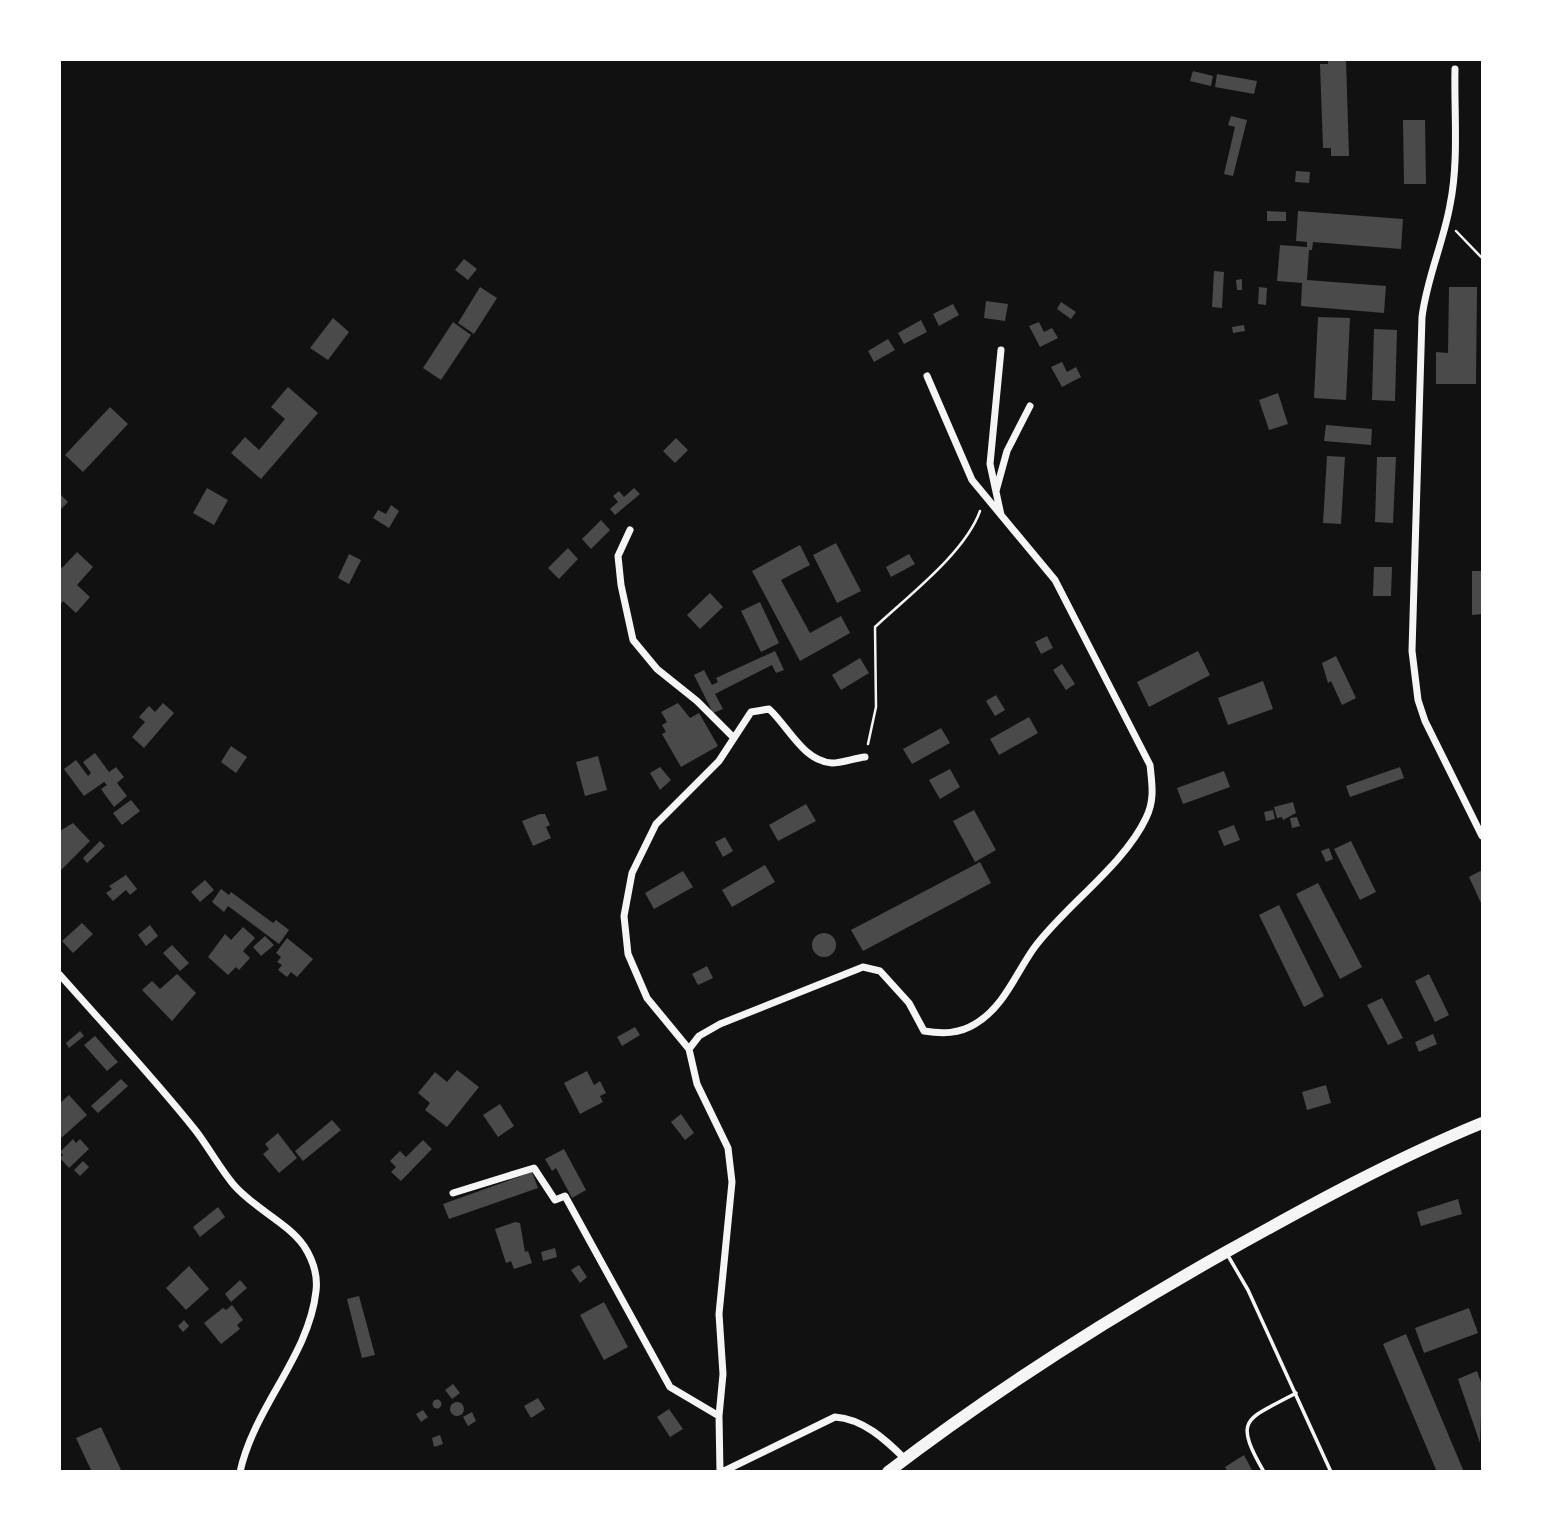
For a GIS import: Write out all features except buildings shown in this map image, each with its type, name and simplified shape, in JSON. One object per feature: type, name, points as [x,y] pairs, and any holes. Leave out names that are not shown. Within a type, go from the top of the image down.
[{"type":"highway","points":[[888,1472],[1103,1323],[1363,1178],[1482,1123]]},
{"type":"street","points":[[1455,69],[1454,179],[1446,222],[1429,274],[1422,317],[1412,651],[1418,700],[1425,721],[1482,836]]},
{"type":"street","points":[[1001,350],[990,464],[1002,519]]},
{"type":"street","points":[[689,1049],[699,1036],[720,1024],[863,967],[880,971],[909,1003],[924,1031],[945,1035],[976,1024],[1005,996],[1035,947],[1107,869],[1146,820],[1153,800],[1150,765],[1055,580],[972,480],[927,376]]},
{"type":"street","points":[[996,491],[1007,451],[1030,406]]},
{"type":"street","points":[[630,530],[618,556],[621,585],[633,640],[657,669],[697,701],[733,737]]},
{"type":"street","points":[[865,757],[831,763],[802,748],[784,722],[769,709],[751,712],[719,761],[656,824],[632,873],[624,916],[628,954],[647,998],[689,1049],[697,1084],[728,1148],[733,1182],[719,1314],[723,1374],[719,1416],[721,1472],[835,1417],[851,1418],[871,1430],[905,1458]]},
{"type":"street","points":[[60,975],[176,1107],[232,1184],[257,1209],[297,1237],[314,1264],[317,1288],[305,1336],[261,1413],[240,1472]]},
{"type":"street","points":[[453,1193],[534,1168],[555,1200],[565,1196],[572,1204],[670,1388],[719,1416]]},
{"type":"lane","points":[[1226,1252],[1248,1290],[1331,1472]]},
{"type":"lane","points":[[1264,1472],[1245,1436],[1248,1424],[1258,1413],[1296,1393]]},
{"type":"path","points":[[1446,222],[1482,258]]},
{"type":"path","points":[[865,757],[876,707],[875,627],[942,567],[976,523],[985,497]]}]
